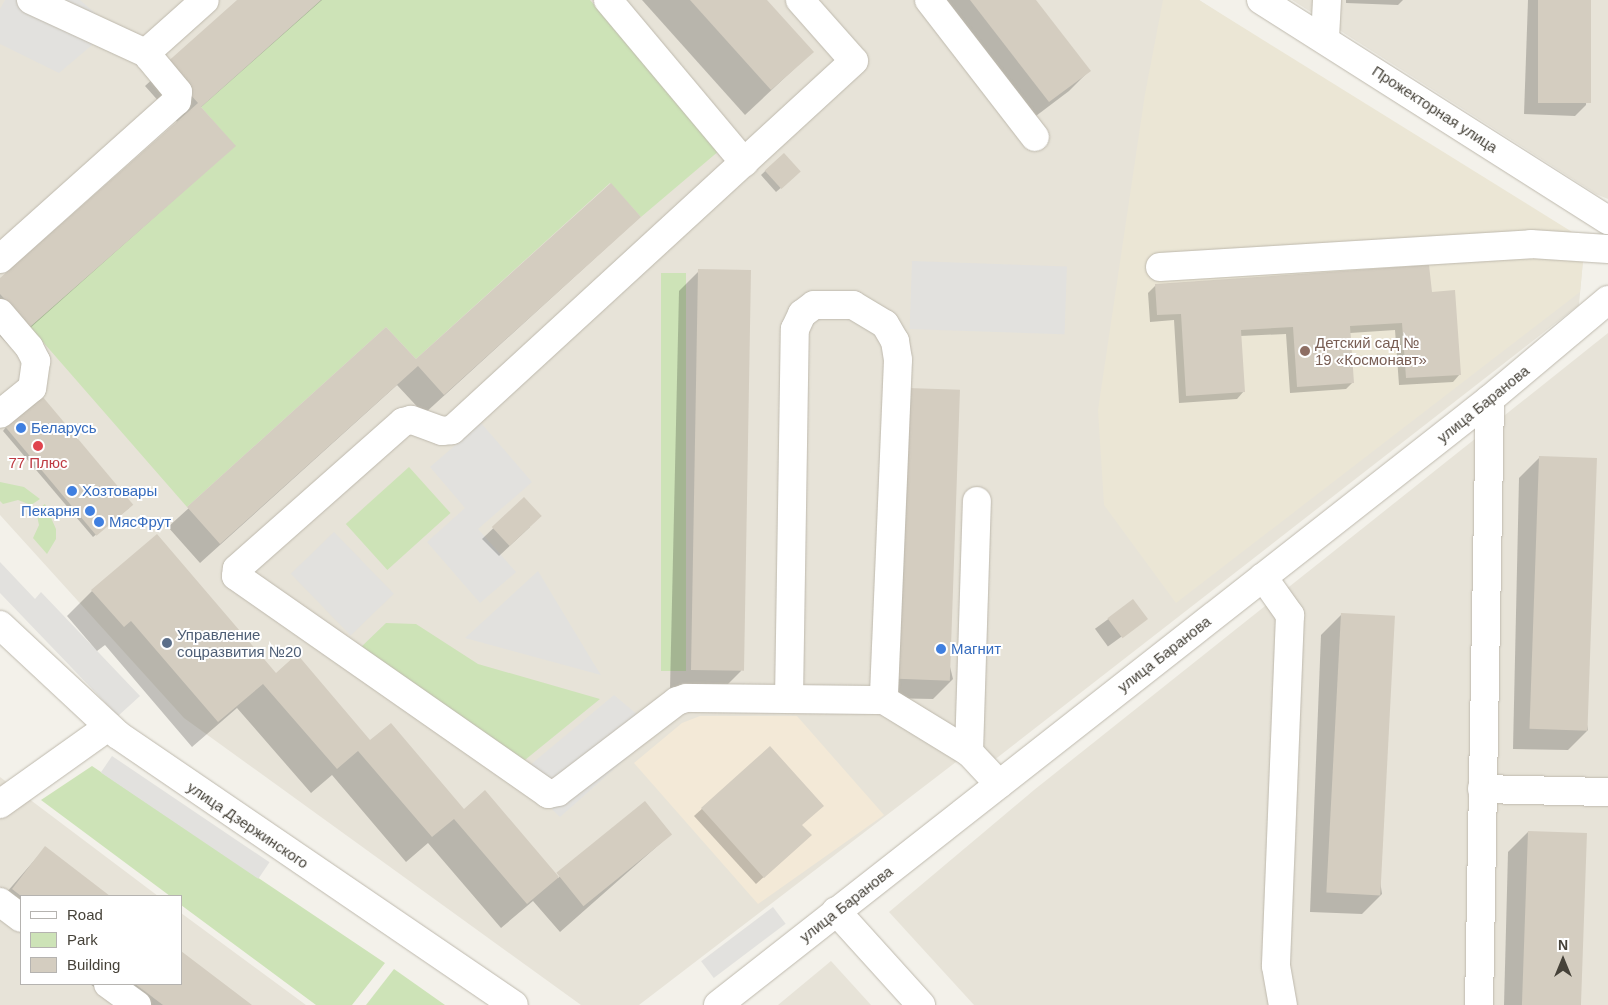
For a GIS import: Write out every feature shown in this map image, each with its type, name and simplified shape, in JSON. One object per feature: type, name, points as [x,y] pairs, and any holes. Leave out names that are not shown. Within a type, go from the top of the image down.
[{"type":"street","points":[[0,259],[177,101],[178,92],[148,54],[31,0]]},
{"type":"street","points":[[148,54],[205,0]]},
{"type":"street","points":[[608,0],[744,162]]},
{"type":"street","points":[[800,0],[854,60],[452,430],[442,431],[411,420],[403,422],[236,573],[245,584],[548,794],[558,792],[681,699],[884,700],[969,752],[999,784]]},
{"type":"street","points":[[929,0],[1035,137]]},
{"type":"street","name":"Прожекторная улица","points":[[1261,0],[1325,38],[1608,220]]},
{"type":"street","points":[[1325,38],[1326,0]]},
{"type":"street","points":[[1160,267],[1531,244],[1608,249]]},
{"type":"street","name":"улица Баранова","points":[[718,1005],[1490,400],[1608,300]]},
{"type":"street","points":[[789,699],[795,329],[802,314],[814,305],[853,305],[885,324],[894,341],[898,360],[884,700]]},
{"type":"street","points":[[0,313],[29,346],[36,361],[32,388],[0,414]]},
{"type":"street","points":[[1478,1005],[1490,400]]},
{"type":"street","points":[[969,752],[977,501]]},
{"type":"street","points":[[1263,577],[1290,615],[1276,966],[1283,1005]]},
{"type":"street","name":"улица Дзержинского","points":[[0,625],[108,727],[514,1005]]},
{"type":"street","points":[[0,804],[108,727]]},
{"type":"street","points":[[1482,789],[1608,792]]},
{"type":"street","points":[[0,902],[20,917]]},
{"type":"street","points":[[836,911],[921,1005]]},
{"type":"street","points":[[109,985],[136,1005]]},
{"type":"shaded area","points":[[0,0],[1199,0],[1584,249],[1579,305],[984,768],[969,752],[639,1005],[581,1005],[184,718],[0,515]]},
{"type":"shaded area","points":[[5,0],[80,0],[112,28],[59,73],[0,44],[0,9]]},
{"type":"shaded area","name":"Детский сад № 19 «Космонавт»","points":[[1163,0],[1199,0],[1585,240],[1580,292],[1176,603],[1104,505],[1098,410],[1145,94]]},
{"type":"shaded area","points":[[1292,0],[1608,0],[1608,199],[1596,194]]},
{"type":"shaded area","points":[[912,261],[1067,266],[1065,334],[910,329]]},
{"type":"shaded area","points":[[1608,333],[1608,1005],[974,1005],[889,912],[1034,790]]},
{"type":"shaded area","points":[[481,423],[532,482],[478,529],[516,572],[480,603],[427,542],[465,508],[430,467]]},
{"type":"shaded area","points":[[334,532],[394,594],[351,636],[291,574]]},
{"type":"shaded area","points":[[0,562],[35,599],[41,592],[140,696],[118,716],[0,593]]},
{"type":"shaded area","points":[[538,571],[594,664],[601,675],[465,638]]},
{"type":"shaded area","points":[[614,695],[657,731],[560,817],[517,776]]},
{"type":"shaded area","points":[[700,716],[797,716],[884,815],[758,904],[634,763],[682,723]]},
{"type":"shaded area","points":[[112,756],[270,862],[258,879],[101,773]]},
{"type":"shaded area","points":[[0,777],[157,895],[20,895],[20,985],[182,985],[182,914],[306,1005],[0,1005]]},
{"type":"shaded area","points":[[773,907],[786,924],[714,978],[701,961]]},
{"type":"shaded area","points":[[831,961],[871,1005],[778,1005]]},
{"type":"green space","points":[[321,0],[590,0],[720,150],[641,217],[610,183],[416,359],[386,327],[187,507],[29,326],[235,146],[201,107]]},
{"type":"green space","points":[[661,273],[686,273],[686,671],[661,671]]},
{"type":"green space","points":[[409,467],[450,513],[387,570],[346,524]]},
{"type":"green space","points":[[0,482],[24,487],[40,499],[31,505],[18,500],[3,504],[0,501]]},
{"type":"green space","points":[[45,504],[56,529],[56,539],[47,554],[33,538],[39,525],[36,511]]},
{"type":"green space","points":[[386,623],[416,624],[478,664],[600,699],[520,764],[360,648]]},
{"type":"green space","points":[[92,766],[385,963],[352,1005],[316,1005],[182,906],[182,895],[169,895],[41,800]]},
{"type":"green space","points":[[394,969],[445,1005],[366,1005]]},
{"type":"building","points":[[237,0],[321,0],[201,107],[236,146],[30,327],[0,294],[0,278],[198,103],[164,65]]},
{"type":"building","points":[[690,0],[767,0],[814,52],[771,90]]},
{"type":"building","points":[[970,0],[1036,0],[1091,71],[1049,102]]},
{"type":"building","points":[[1538,0],[1591,0],[1591,103],[1538,103]]},
{"type":"building","points":[[784,153],[801,172],[781,189],[765,170]]},
{"type":"building","points":[[611,183],[641,217],[444,395],[418,366],[220,544],[187,507],[386,327],[416,359]]},
{"type":"building","points":[[1429,265],[1432,292],[1455,290],[1461,375],[1406,378],[1402,323],[1350,326],[1354,383],[1297,387],[1293,327],[1241,330],[1245,392],[1186,396],[1181,314],[1157,315],[1155,284]]},
{"type":"building","points":[[698,269],[751,270],[744,671],[691,670]]},
{"type":"building","points":[[908,388],[960,390],[950,681],[898,679]]},
{"type":"building","points":[[42,396],[133,505],[97,536],[5,427]]},
{"type":"building","points":[[1539,456],[1597,458],[1587,731],[1529,729]]},
{"type":"building","points":[[524,497],[542,516],[510,546],[492,527]]},
{"type":"building","points":[[157,534],[276,673],[297,654],[370,740],[391,723],[464,809],[485,790],[559,877],[527,904],[454,819],[432,837],[358,751],[337,769],[263,684],[218,722],[131,621],[124,627],[91,590]]},
{"type":"building","points":[[1133,599],[1148,619],[1122,638],[1107,618]]},
{"type":"building","points":[[1341,613],[1395,616],[1380,895],[1326,893]]},
{"type":"building","points":[[770,746],[824,806],[802,825],[812,835],[764,878],[701,808]]},
{"type":"building","points":[[645,801],[672,834],[583,906],[556,873]]},
{"type":"building","points":[[1528,831],[1587,833],[1581,1005],[1522,1005]]},
{"type":"building","points":[[45,846],[109,895],[20,895],[12,889]]},
{"type":"building","points":[[182,952],[252,1005],[163,1005],[136,985],[182,985]]},
{"type":"place","name":"Детский сад № 19 «Космонавт»","points":[[1305,351]]},
{"type":"place","name":"Беларусь","points":[[21,428]]},
{"type":"place","name":"77 Плюс","points":[[38,446]]},
{"type":"place","name":"Хозтовары","points":[[72,491]]},
{"type":"place","name":"Пекарня","points":[[90,511]]},
{"type":"place","name":"МясФрут","points":[[99,522]]},
{"type":"place","name":"Управление соцразвития №20","points":[[167,643]]},
{"type":"place","name":"Магнит","points":[[941,649]]}]
